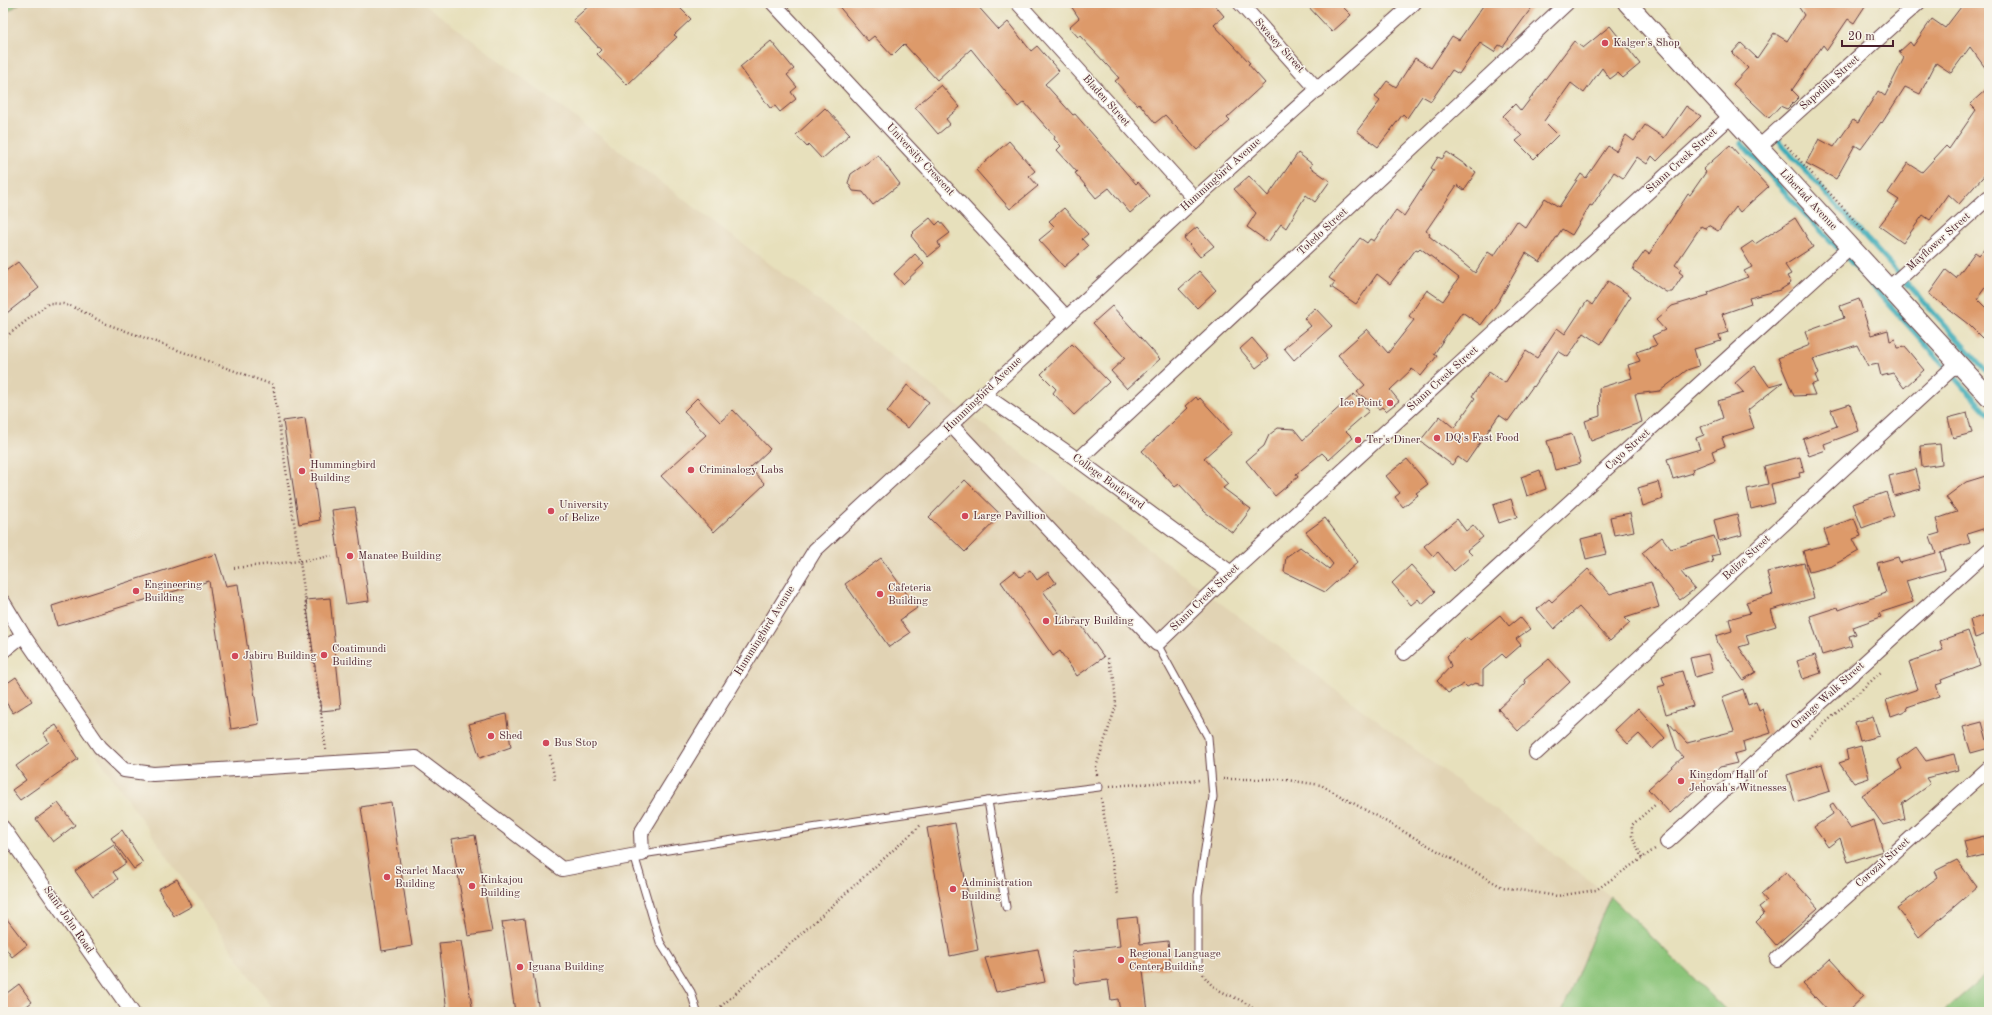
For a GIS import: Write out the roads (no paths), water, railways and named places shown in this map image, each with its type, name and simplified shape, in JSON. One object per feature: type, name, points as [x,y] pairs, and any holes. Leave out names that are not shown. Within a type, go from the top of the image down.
[{"type":"street","name":"University Crescent","points":[[773,3],[1066,317]]},
{"type":"street","name":"Bladen Street","points":[[1018,3],[1195,199]]},
{"type":"street","name":"Swasey Street","points":[[1240,3],[1318,90]]},
{"type":"street","name":"Hummingbird Avenue","points":[[638,855],[641,833],[815,550],[1195,199],[1414,3]]},
{"type":"street","name":"Toledo Street","points":[[1078,460],[1567,3]]},
{"type":"street","name":"Sapodilla Street","points":[[1759,147],[1918,3]]},
{"type":"street","name":"Libertad Avenue","points":[[1632,5],[1759,147],[1989,397]]},
{"type":"street","name":"Stann Creek Street","points":[[1157,644],[1231,573],[1731,116]]},
{"type":"street","name":"Mayflower Street","points":[[1889,288],[1989,197]]},
{"type":"street","name":"Cayo Street","points":[[1404,653],[1851,246]]},
{"type":"street","name":"Belize Street","points":[[1536,753],[1958,363]]},
{"type":"street","name":"College Boulevard","points":[[983,394],[1078,460],[1231,573]]},
{"type":"street","points":[[951,425],[1157,644]]},
{"type":"street","name":"Orange Walk Street","points":[[1667,842],[1989,550]]},
{"type":"street","points":[[3,602],[23,635],[100,747],[124,770],[153,774],[416,758],[562,869],[638,855]]},
{"type":"street","points":[[3,651],[23,635]]},
{"type":"street","name":"Corozal Street","points":[[1777,959],[1989,768]]},
{"type":"street","name":"Saint John Road","points":[[3,828],[132,1012]]},
{"type":"lane","points":[[1157,644],[1208,737],[1213,797],[1198,895],[1198,964]]},
{"type":"lane","points":[[698,1012],[691,992],[660,942],[638,855],[988,801],[1099,787]]},
{"type":"lane","points":[[988,801],[1006,907]]},
{"type":"waterway","points":[[1774,136],[1989,374]]},
{"type":"waterway","points":[[1741,143],[1989,415]]},
{"type":"waterway","points":[[1985,1012],[1989,1009]]},
{"type":"place","name":"Kalger's Shop","points":[[1605,43]]},
{"type":"place","name":"Ice Point","points":[[1390,403]]},
{"type":"place","name":"DQ's Fast Food","points":[[1437,438]]},
{"type":"place","name":"Ter's Diner","points":[[1358,440]]},
{"type":"place","name":"Criminalogy Labs","points":[[691,470]]},
{"type":"place","name":"Hummingbird Building","points":[[302,471]]},
{"type":"place","name":"University of Belize","points":[[551,511]]},
{"type":"place","name":"Large Pavillion","points":[[965,516]]},
{"type":"place","name":"Manatee Building","points":[[350,556]]},
{"type":"place","name":"Engineering Building","points":[[136,591]]},
{"type":"place","name":"Cafeteria Building","points":[[880,594]]},
{"type":"place","name":"Library Building","points":[[1046,621]]},
{"type":"place","name":"Coatimundi Building","points":[[324,655]]},
{"type":"place","name":"Jabiru Building","points":[[235,656]]},
{"type":"place","name":"Shed","points":[[491,736]]},
{"type":"place","name":"Bus Stop","points":[[546,743]]},
{"type":"place","name":"Kingdom Hall of Jehovah's Witnesses","points":[[1681,781]]},
{"type":"place","name":"Scarlet Macaw Building","points":[[387,877]]},
{"type":"place","name":"Kinkajou Building","points":[[472,886]]},
{"type":"place","name":"Administration Building","points":[[953,889]]},
{"type":"place","name":"Regional Language Center Building","points":[[1121,960]]},
{"type":"place","name":"Iguana Building","points":[[520,967]]}]
